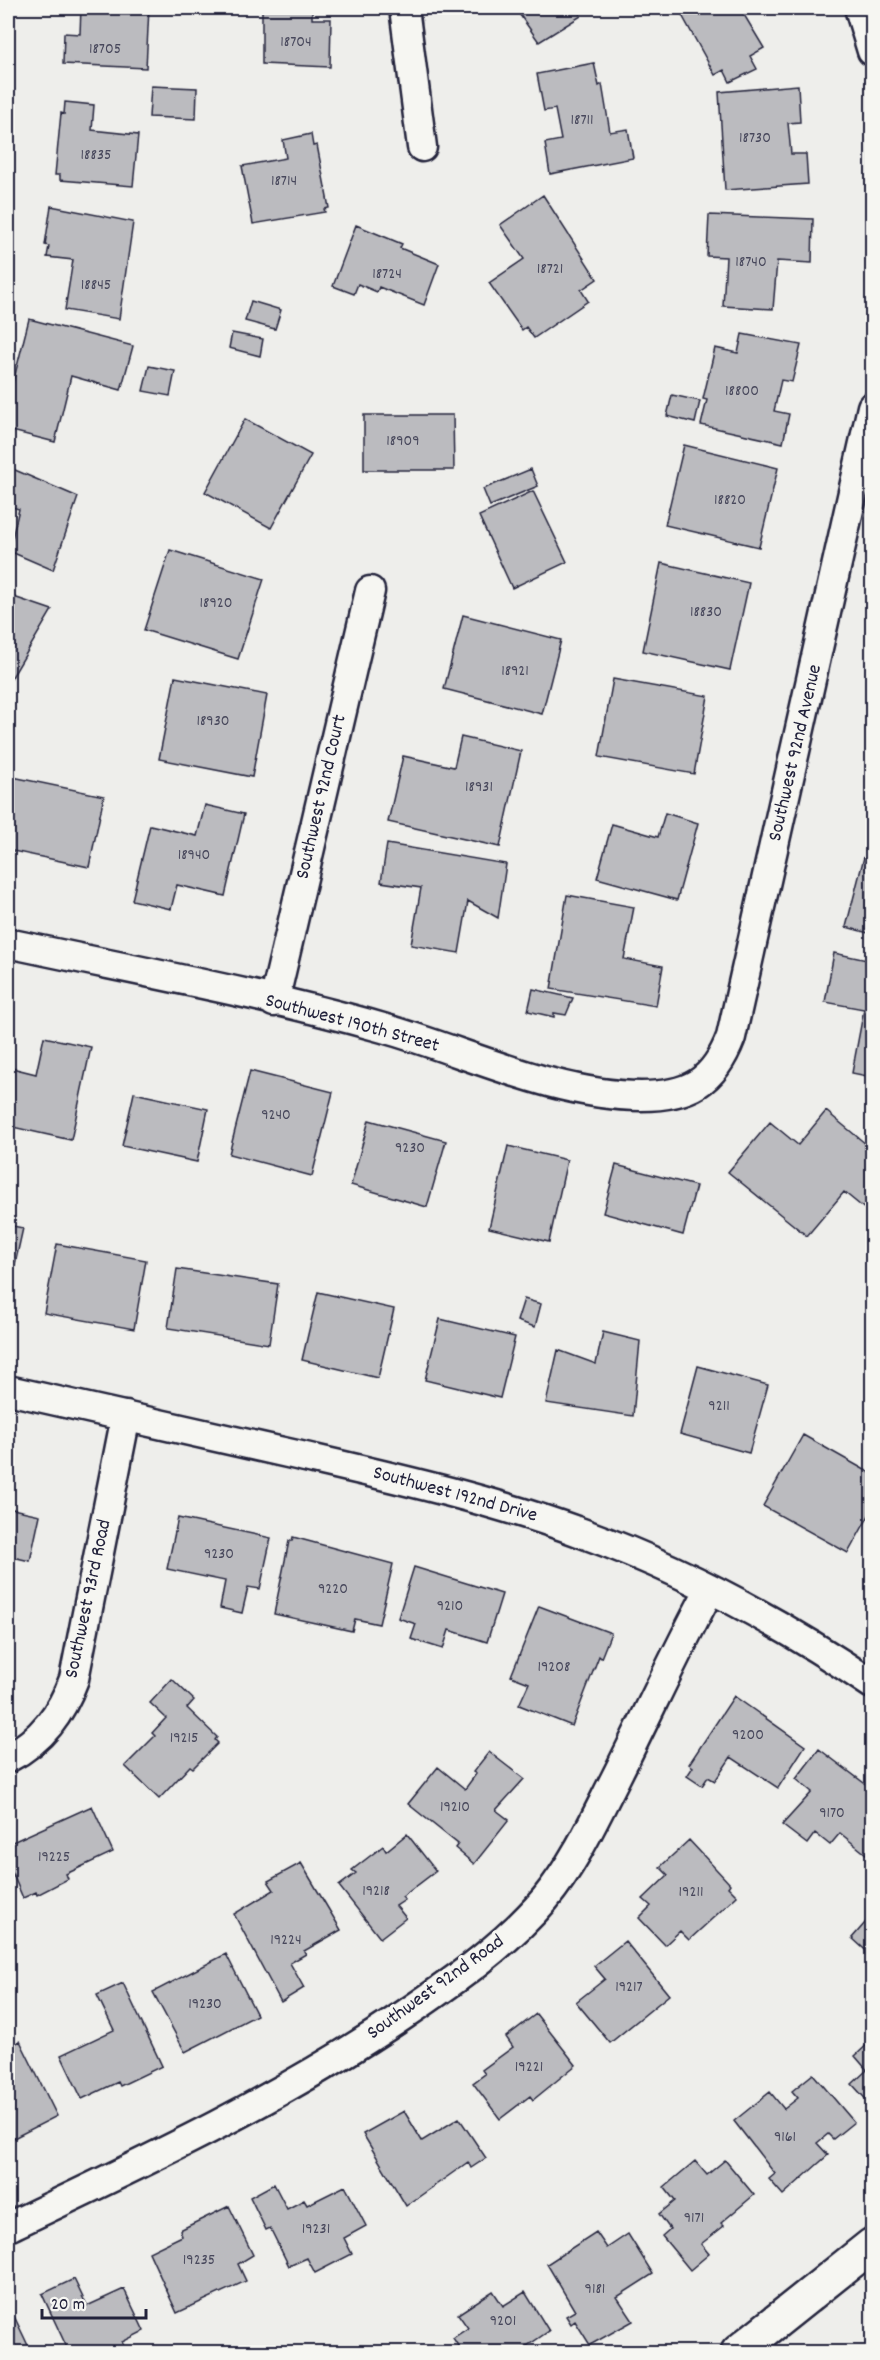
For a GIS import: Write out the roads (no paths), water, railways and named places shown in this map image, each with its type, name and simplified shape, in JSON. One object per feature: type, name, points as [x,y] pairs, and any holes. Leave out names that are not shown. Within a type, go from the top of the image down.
[{"type":"street","points":[[404,8],[422,147]]},
{"type":"street","points":[[859,8],[873,51]]},
{"type":"street","name":"Southwest 92nd Avenue","points":[[695,1085],[713,1073],[731,1037],[864,499],[873,407]]},
{"type":"street","name":"Southwest 92nd Court","points":[[274,1002],[370,591]]},
{"type":"street","name":"Southwest 190th Street","points":[[8,943],[383,1028],[492,1065],[579,1088],[642,1096],[671,1093],[695,1085]]},
{"type":"street","name":"Southwest 192nd Drive","points":[[8,1390],[490,1502],[584,1533],[710,1589],[779,1626],[873,1684]]},
{"type":"street","name":"Southwest 93rd Road","points":[[8,1758],[40,1735],[56,1718],[74,1678],[126,1416]]},
{"type":"street","name":"Southwest 92nd Road","points":[[8,2227],[219,2124],[322,2068],[428,1999],[519,1926],[545,1898],[568,1866],[710,1589]]},
{"type":"street","points":[[738,2352],[873,2245]]}]
